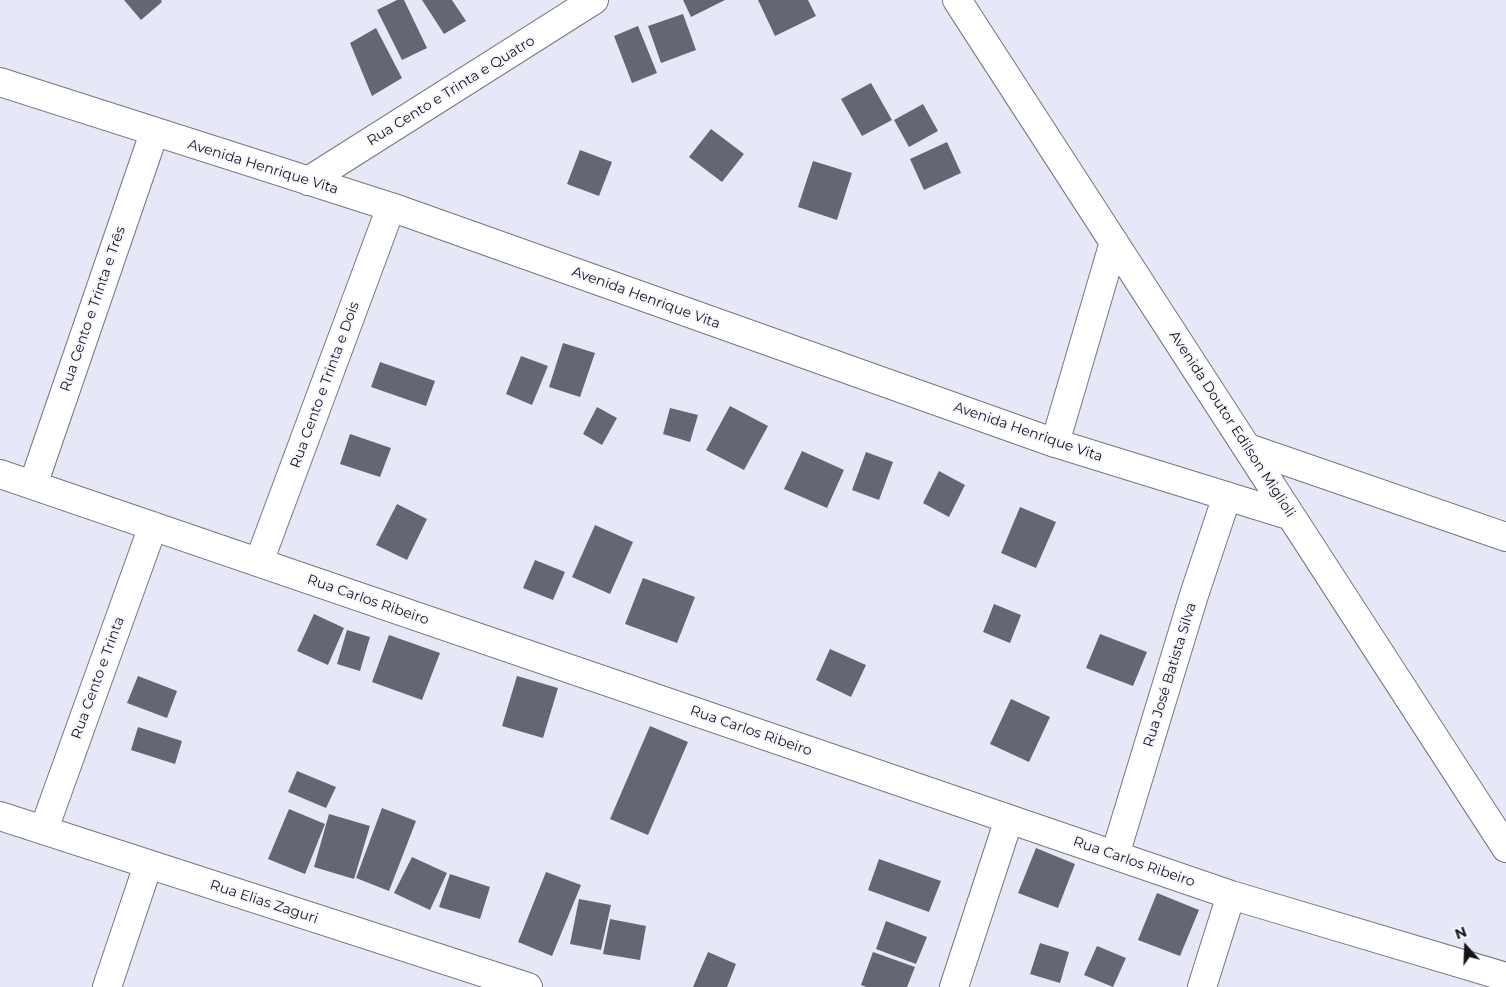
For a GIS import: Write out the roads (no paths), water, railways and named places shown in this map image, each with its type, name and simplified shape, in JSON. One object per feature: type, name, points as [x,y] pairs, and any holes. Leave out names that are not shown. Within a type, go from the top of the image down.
[{"type":"street","name":"Rua Cento e Trinta e Quatro","points":[[308,181],[594,0]]},
{"type":"street","name":"Avenida Doutor Edilson Miglioli","points":[[957,0],[1506,848]]},
{"type":"street","name":"Avenida Henrique Vita","points":[[0,82],[391,207],[1055,443],[1291,516]]},
{"type":"street","name":"Rua Cento e Trinta e Três","points":[[33,485],[154,132]]},
{"type":"street","name":"Rua Cento e Trinta e Dois","points":[[260,562],[391,207]]},
{"type":"street","points":[[1055,443],[1114,242]]},
{"type":"street","points":[[1248,448],[1506,536]]},
{"type":"street","name":"Rua Carlos Ribeiro","points":[[0,474],[1231,895],[1506,977]]},
{"type":"street","name":"Rua José Batista Silva","points":[[1115,855],[1227,496]]},
{"type":"street","name":"Rua Cento e Trinta","points":[[44,829],[153,526]]},
{"type":"street","name":"Rua Elias Zaguri","points":[[0,816],[528,987]]},
{"type":"street","points":[[954,987],[1009,819]]},
{"type":"street","points":[[107,987],[148,865]]},
{"type":"street","points":[[1202,987],[1231,895]]}]
